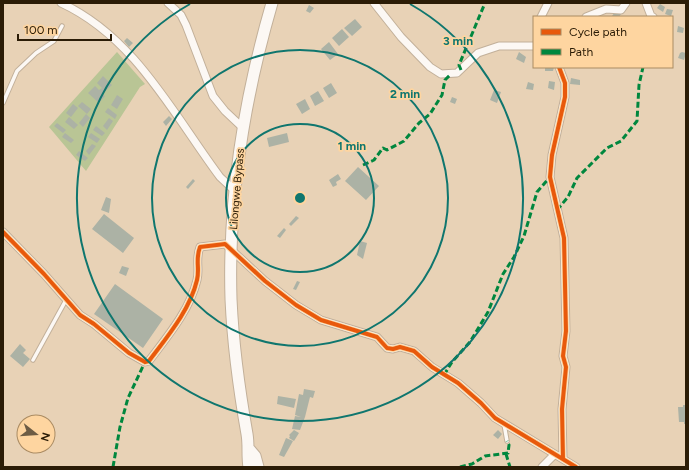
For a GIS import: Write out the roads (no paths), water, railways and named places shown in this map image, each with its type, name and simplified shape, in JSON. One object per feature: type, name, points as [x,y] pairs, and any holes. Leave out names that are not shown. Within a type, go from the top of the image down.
[{"type":"main road","name":"Lilongwe Bypass","points":[[249,467],[249,449],[235,348],[231,299],[232,250],[235,191],[243,128],[254,70],[272,3]]},
{"type":"main road","name":"Lilongwe Bypass","points":[[249,449],[255,456],[258,467]]},
{"type":"street","points":[[61,3],[102,28],[138,63],[220,177],[235,191]]},
{"type":"street","points":[[168,3],[181,15],[186,25],[213,96],[225,111],[243,128]]},
{"type":"street","points":[[374,3],[401,37],[430,67],[441,74],[457,73],[478,53],[499,46],[533,46]]},
{"type":"street","points":[[542,16],[548,3]]},
{"type":"street","points":[[588,16],[606,9],[621,10],[626,3]]},
{"type":"street","points":[[646,3],[651,16]]},
{"type":"street","points":[[559,68],[565,83],[565,97],[552,154],[550,177],[564,238],[566,331],[563,356],[566,367],[562,409],[563,459]]},
{"type":"street","points":[[3,232],[80,315],[94,324],[129,353],[145,362],[149,361],[183,313],[198,279],[196,257],[200,247],[225,244],[265,281],[296,305],[321,320],[377,337],[387,348],[393,349],[400,347],[414,351],[427,364],[458,383],[481,403],[495,418],[576,467]]},
{"type":"street","points":[[542,467],[554,455]]},
{"type":"lane","points":[[3,103],[16,71],[36,53],[54,41],[62,26]]},
{"type":"lane","points":[[32,360],[66,300]]},
{"type":"lane","points":[[504,423],[507,441]]}]
